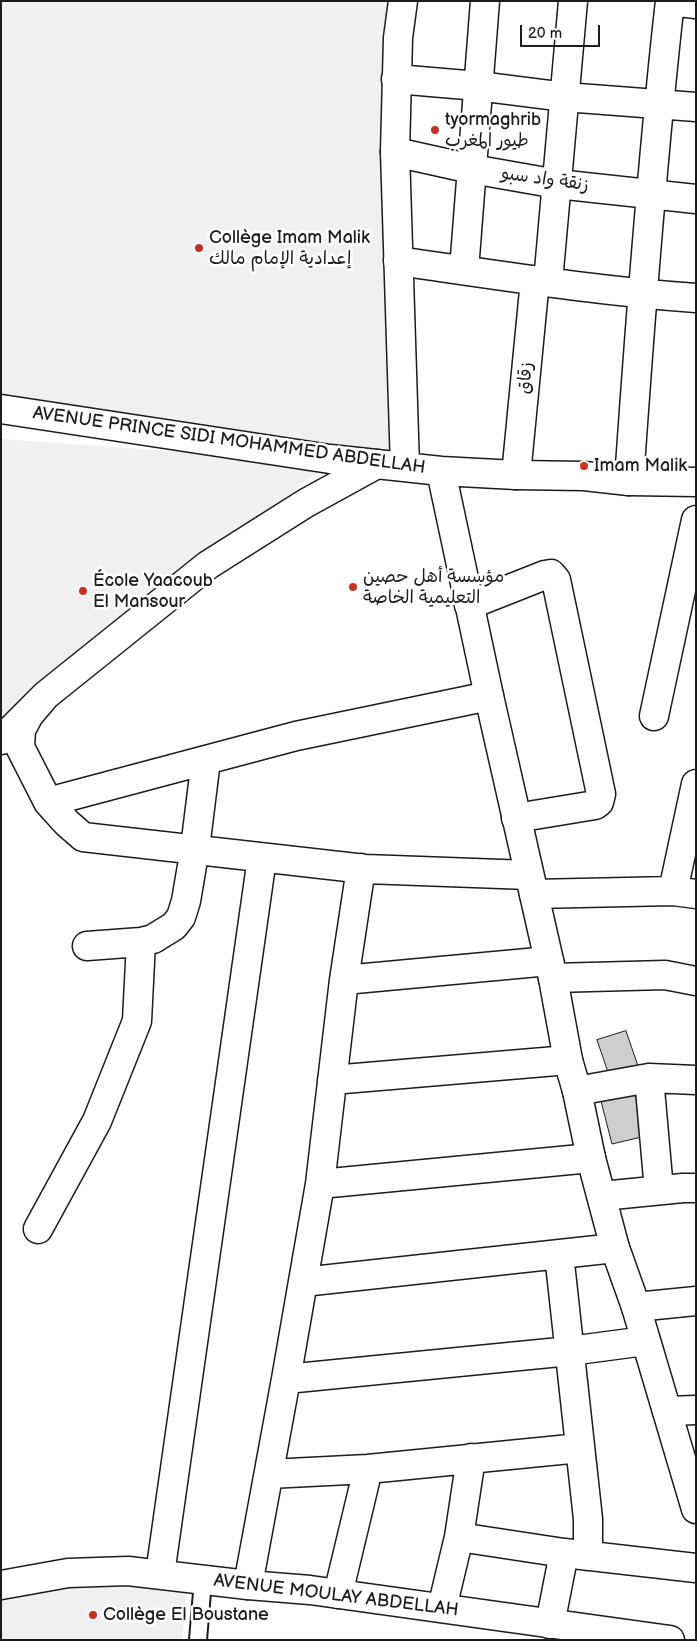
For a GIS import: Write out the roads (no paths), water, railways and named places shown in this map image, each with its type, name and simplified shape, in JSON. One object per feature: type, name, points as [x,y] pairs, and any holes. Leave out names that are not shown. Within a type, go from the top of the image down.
[{"type":"street","points":[[403,1],[398,38],[395,152],[406,467]]},
{"type":"street","points":[[464,270],[485,1]]},
{"type":"street","name":"زقاق","points":[[516,475],[557,184],[573,1]]},
{"type":"street","points":[[629,481],[650,193],[670,1],[696,4]]},
{"type":"street","points":[[396,79],[478,86],[565,97],[696,107]]},
{"type":"street","name":"زنقة واد سبو","points":[[395,152],[472,169],[557,184],[696,198]]},
{"type":"street","points":[[398,261],[642,294],[696,298]]},
{"type":"street","name":"AVENUE PRINCE SIDI MOHAMMED ABDELLAH","points":[[1,409],[330,460],[441,471],[584,476],[629,481],[696,482]]},
{"type":"street","points":[[1,740],[46,695],[208,565],[306,503],[377,464]]},
{"type":"street","points":[[441,471],[489,696],[551,970],[568,1060],[577,1091],[591,1158],[615,1248],[636,1307],[694,1500]]},
{"type":"street","points":[[654,716],[696,520]]},
{"type":"street","points":[[470,605],[545,575],[551,574],[556,580],[601,794],[600,799],[595,805],[516,818]]},
{"type":"street","points":[[46,695],[29,715],[22,730],[20,747],[48,802],[67,823],[84,836],[196,848],[262,858],[362,868],[531,884],[684,893],[696,784]]},
{"type":"street","points":[[48,802],[296,736],[489,696]]},
{"type":"street","points":[[87,946],[141,942],[165,933],[174,926],[180,917],[186,901],[196,848],[206,760]]},
{"type":"street","points":[[160,1574],[262,858]]},
{"type":"street","points":[[248,1585],[320,1184],[344,980],[362,868]]},
{"type":"street","points":[[38,1229],[97,1121],[137,1022],[141,942]]},
{"type":"street","points":[[344,980],[551,970],[665,975],[696,981]]},
{"type":"street","points":[[332,1080],[568,1060]]},
{"type":"street","points":[[577,1091],[649,1078],[696,1080]]},
{"type":"street","points":[[649,1078],[659,1190]]},
{"type":"street","points":[[320,1184],[591,1158]]},
{"type":"street","points":[[602,1196],[696,1188]]},
{"type":"street","points":[[303,1282],[615,1248]]},
{"type":"street","points":[[550,1624],[588,1519],[559,1254]]},
{"type":"street","points":[[636,1307],[696,1301]]},
{"type":"street","points":[[286,1379],[570,1351],[645,1341]]},
{"type":"street","points":[[667,1411],[696,1410]]},
{"type":"street","points":[[269,1474],[368,1469],[580,1448]]},
{"type":"street","points":[[442,1608],[459,1537],[471,1458]]},
{"type":"street","points":[[338,1594],[368,1469]]},
{"type":"street","points":[[459,1537],[576,1554],[696,1568]]},
{"type":"street","name":"AVENUE MOULAY ABDELLAH","points":[[1,1585],[68,1573],[128,1571],[310,1590],[670,1640]]},
{"type":"lane","points":[[198,1640],[203,1580]]},
{"type":"place","name":"tyormaghrib طيور المغرب","points":[[435,130]]},
{"type":"place","name":"Collège Imam Malik إعدادية الإمام مالك","points":[[199,248]]},
{"type":"place","name":"Imam Malik","points":[[584,466]]},
{"type":"place","name":"مؤسسة أهل حصين التعليمية الخاصة","points":[[353,587]]},
{"type":"place","name":"École Yaacoub El Mansour","points":[[83,591]]},
{"type":"place","name":"Collège El Boustane","points":[[93,1615]]}]
